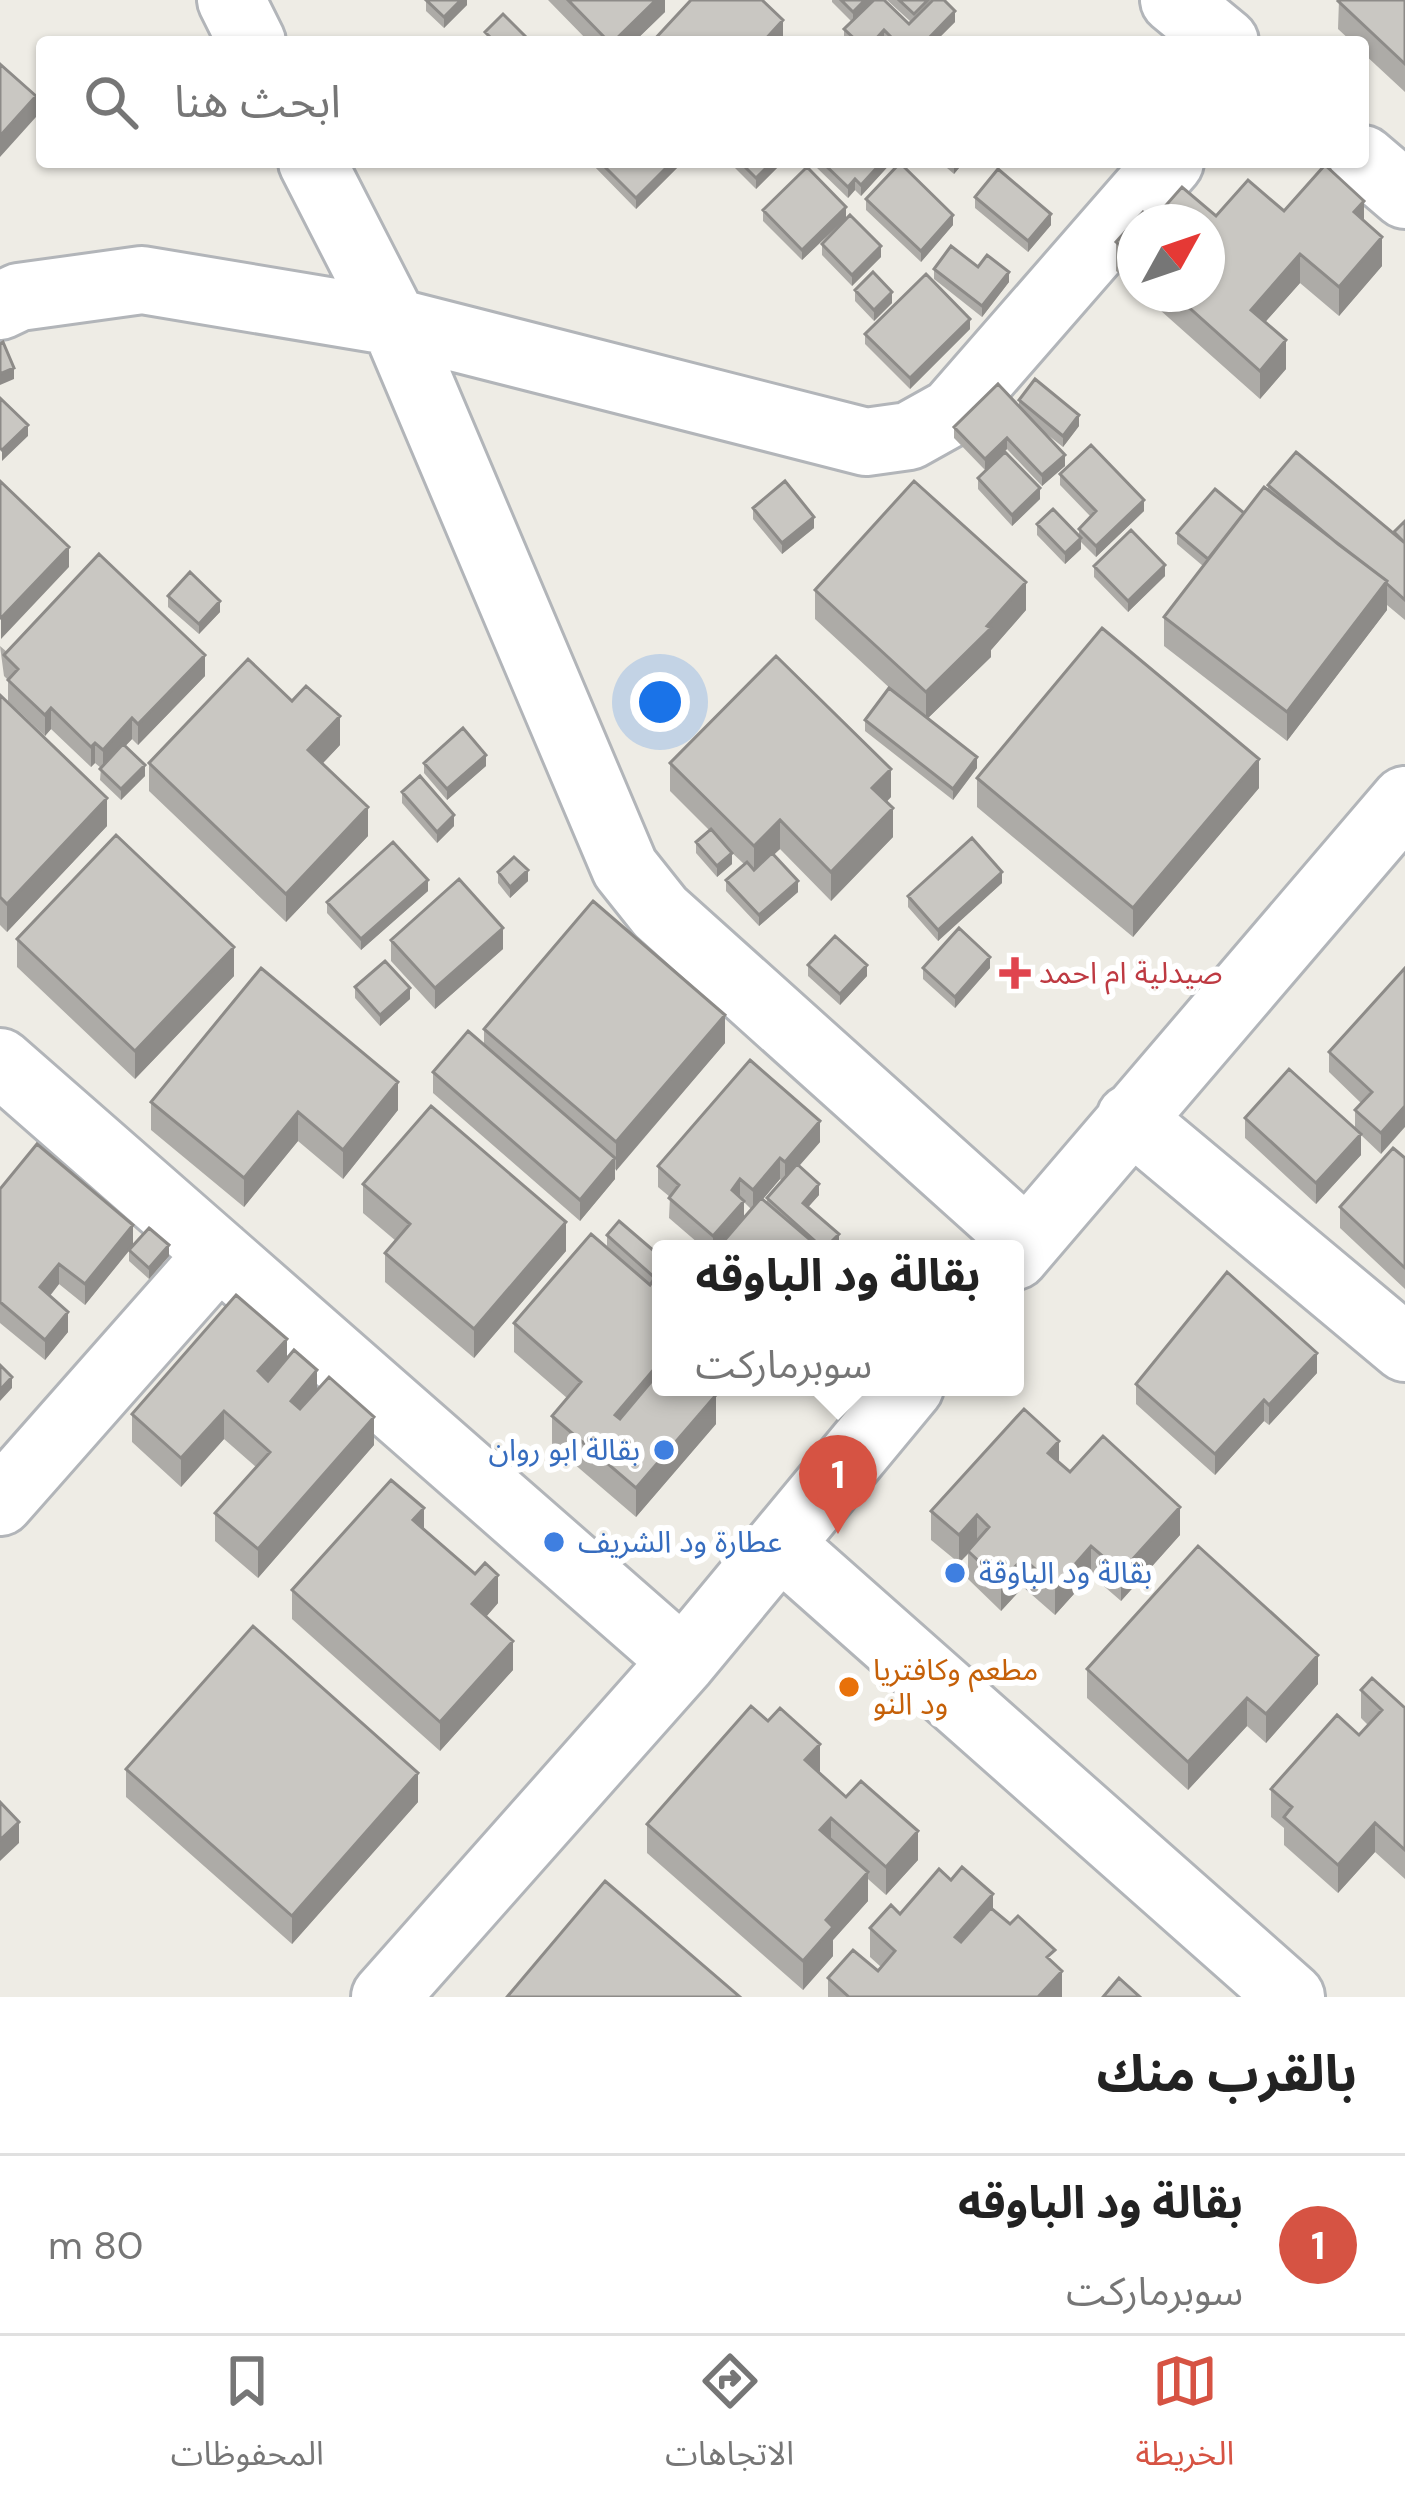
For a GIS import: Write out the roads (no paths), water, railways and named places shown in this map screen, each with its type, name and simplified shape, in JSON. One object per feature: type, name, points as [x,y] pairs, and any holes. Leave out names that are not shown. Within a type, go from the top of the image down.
[{"type":"street","points":[[231,0],[249,36]]},
{"type":"street","points":[[1174,0],[1218,36]]},
{"type":"street","points":[[1369,164],[1405,195]]},
{"type":"street","points":[[316,168],[394,322],[625,868],[660,912],[1011,1240]]},
{"type":"street","points":[[0,306],[20,297],[142,280],[394,322],[866,442],[909,436],[952,412],[1165,168]]},
{"type":"street","points":[[1024,1245],[1405,800]]},
{"type":"street","points":[[0,1062],[683,1661]]},
{"type":"street","points":[[1130,1118],[1405,1348]]},
{"type":"street","points":[[0,1502],[219,1254]]},
{"type":"street","points":[[385,1997],[683,1661],[903,1396]]},
{"type":"street","points":[[782,1546],[1291,1997]]},
{"type":"place","name":"صيدلية ام احمد","points":[[1015,973]]},
{"type":"place","name":"بقالة ابو روان","points":[[664,1450]]},
{"type":"place","name":"بقالة ود الباوقه","points":[[838,1534]]},
{"type":"place","name":"عطارة ود الشريف","points":[[554,1542]]},
{"type":"place","name":"بقالة ود الباوقة","points":[[955,1573]]},
{"type":"place","name":"مطعم وكافتريا ود النو","points":[[849,1687]]}]
